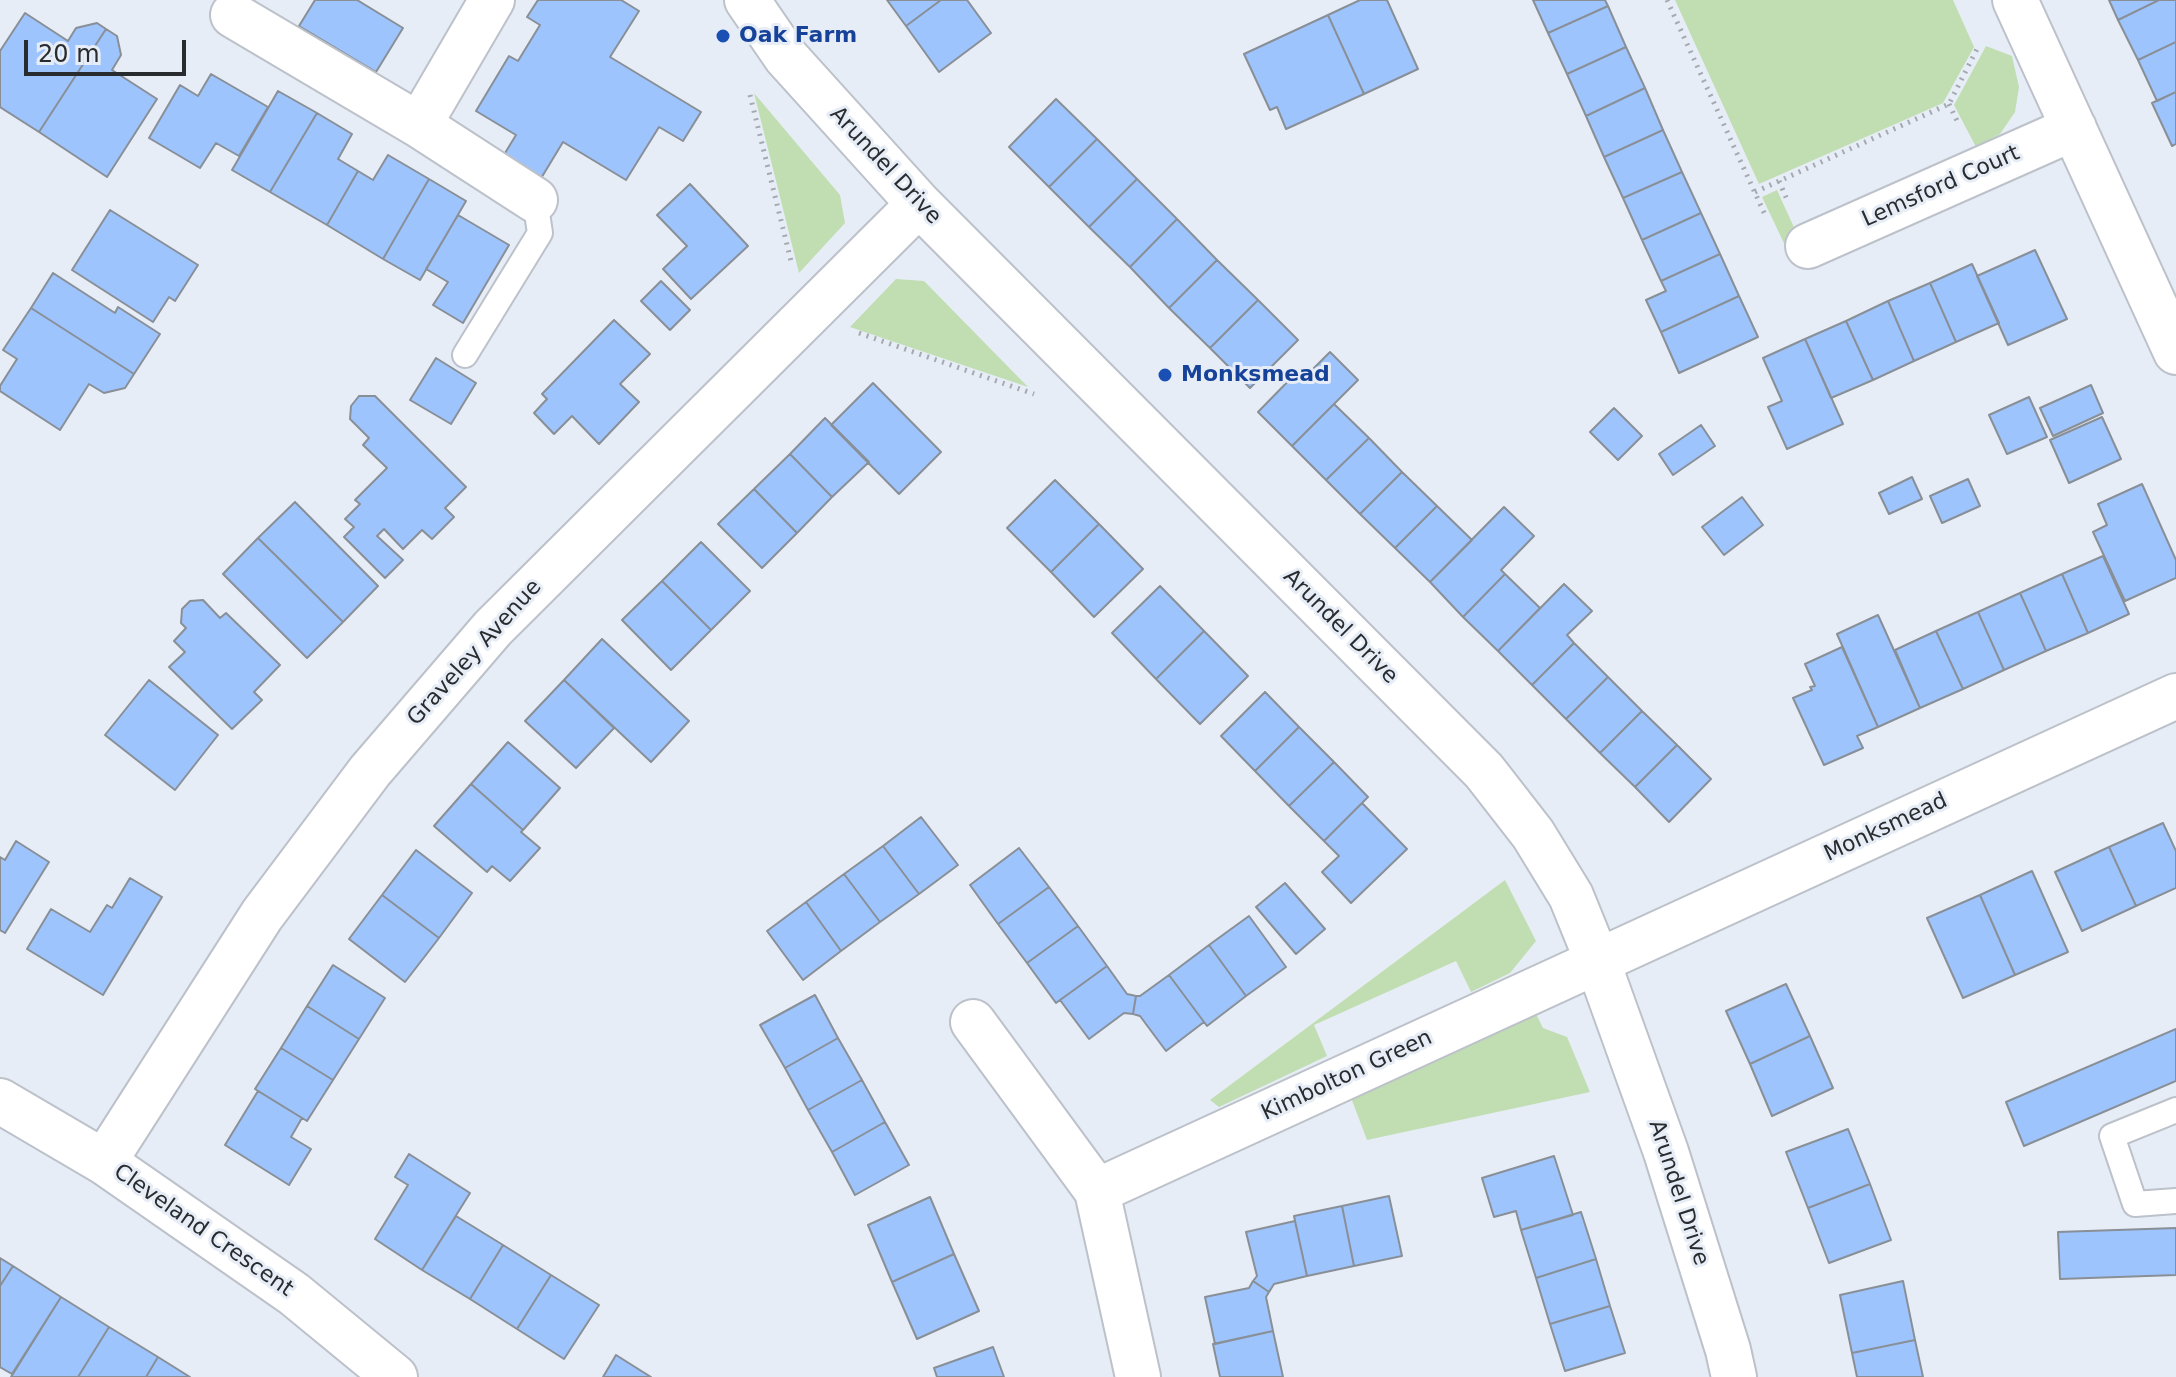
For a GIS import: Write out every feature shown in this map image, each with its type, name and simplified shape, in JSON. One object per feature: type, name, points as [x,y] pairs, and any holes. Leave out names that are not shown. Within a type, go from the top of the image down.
[{"type":"street","points":[[419,125],[492,0]]},
{"type":"street","name":"Arundel Drive","points":[[747,0],[786,57],[919,204],[1484,771],[1533,834],[1571,896],[1597,960],[1666,1152],[1734,1377]]},
{"type":"street","points":[[2015,0],[2176,352]]},
{"type":"street","points":[[233,15],[419,125],[535,200]]},
{"type":"street","name":"Lemsford Court","points":[[1808,246],[2074,128]]},
{"type":"street","name":"Graveley Avenue","points":[[104,1162],[262,915],[370,771],[493,628],[919,204]]},
{"type":"street","name":"Monksmead","points":[[1597,960],[2176,696]]},
{"type":"street","name":"Kimbolton Green","points":[[1097,1191],[1597,960]]},
{"type":"street","points":[[973,1022],[1097,1191],[1138,1377]]},
{"type":"street","name":"Cleveland Crescent","points":[[0,1101],[104,1162],[294,1294],[395,1377]]},
{"type":"lane","points":[[465,355],[540,233],[535,200]]},
{"type":"lane","points":[[2176,1110],[2112,1136],[2135,1204],[2176,1201]]},
{"type":"path","points":[[1667,0],[1766,218]]},
{"type":"path","points":[[1755,192],[1949,104],[1980,46],[1974,34]]},
{"type":"green space","points":[[1675,0],[1953,0],[1974,47],[1943,103],[1759,184]]},
{"type":"green space","points":[[1986,46],[2012,56],[2019,87],[2015,112],[2000,134],[1976,147],[1954,105]]},
{"type":"green space","points":[[754,93],[840,195],[845,223],[799,273]]},
{"type":"green space","points":[[1777,190],[1812,267],[1801,265],[1791,258],[1762,197]]},
{"type":"green space","points":[[896,279],[924,281],[1028,387],[850,327]]},
{"type":"green space","points":[[1505,880],[1536,941],[1510,973],[1471,992],[1456,961],[1314,1025],[1327,1056],[1219,1107],[1210,1100]]},
{"type":"green space","points":[[1534,1010],[1543,1028],[1567,1037],[1590,1092],[1367,1140],[1350,1095]]},
{"type":"building","points":[[315,0],[357,0],[403,28],[376,72],[299,26]]},
{"type":"building","points":[[538,0],[621,0],[639,11],[610,57],[701,112],[683,141],[659,127],[626,180],[563,142],[540,180],[502,158],[516,135],[476,111],[509,56],[518,61],[540,25],[527,17]]},
{"type":"building","points":[[887,0],[941,0],[906,26]]},
{"type":"building","points":[[941,0],[967,0],[991,33],[939,72],[906,26]]},
{"type":"building","points":[[1360,0],[1387,0],[1418,69],[1364,94],[1328,15]]},
{"type":"building","points":[[1533,0],[1605,0],[1608,6],[1548,33]]},
{"type":"building","points":[[2109,0],[2159,0],[2118,20]]},
{"type":"building","points":[[2159,0],[2176,0],[2176,42],[2138,60],[2118,20]]},
{"type":"building","points":[[1608,6],[1626,47],[1567,74],[1548,33]]},
{"type":"building","points":[[25,13],[68,41],[76,28],[97,23],[106,29],[39,132],[0,107],[0,51]]},
{"type":"building","points":[[1328,15],[1364,94],[1286,129],[1277,107],[1270,110],[1244,54]]},
{"type":"building","points":[[106,29],[117,36],[121,55],[112,70],[157,99],[107,177],[39,132]]},
{"type":"building","points":[[2176,42],[2176,92],[2157,101],[2138,60]]},
{"type":"building","points":[[1626,47],[1645,88],[1586,116],[1567,74]]},
{"type":"building","points":[[211,74],[268,107],[239,156],[216,143],[200,168],[149,138],[180,85],[198,96]]},
{"type":"building","points":[[1645,88],[1663,130],[1604,157],[1586,116]]},
{"type":"building","points":[[278,91],[317,113],[270,192],[232,170]]},
{"type":"building","points":[[2176,92],[2176,144],[2172,146],[2152,103]]},
{"type":"building","points":[[1056,99],[1097,139],[1049,187],[1009,147]]},
{"type":"building","points":[[317,113],[352,134],[338,159],[358,171],[327,225],[270,192]]},
{"type":"building","points":[[1663,130],[1682,172],[1623,198],[1604,157]]},
{"type":"building","points":[[1097,139],[1137,179],[1089,227],[1049,187]]},
{"type":"building","points":[[388,155],[429,179],[383,259],[327,225],[358,171],[373,180]]},
{"type":"building","points":[[1682,172],[1701,213],[1642,240],[1623,198]]},
{"type":"building","points":[[429,179],[466,201],[420,280],[383,259]]},
{"type":"building","points":[[1137,179],[1177,219],[1130,267],[1089,227]]},
{"type":"building","points":[[690,184],[748,246],[691,299],[663,269],[687,246],[657,215]]},
{"type":"building","points":[[110,210],[198,265],[175,301],[169,297],[153,322],[72,270]]},
{"type":"building","points":[[1701,213],[1720,254],[1661,281],[1642,240]]},
{"type":"building","points":[[458,215],[509,245],[463,323],[433,305],[448,282],[426,269]]},
{"type":"building","points":[[1177,219],[1217,260],[1169,308],[1130,267]]},
{"type":"building","points":[[2035,250],[2067,319],[2008,345],[1977,276]]},
{"type":"building","points":[[1720,254],[1739,296],[1661,332],[1646,300],[1666,291],[1661,281]]},
{"type":"building","points":[[1217,260],[1258,300],[1210,348],[1169,308]]},
{"type":"building","points":[[1972,264],[1999,323],[1956,342],[1930,283]]},
{"type":"building","points":[[53,273],[115,313],[118,307],[160,334],[134,374],[31,308]]},
{"type":"building","points":[[661,281],[690,310],[670,330],[641,301]]},
{"type":"building","points":[[1930,283],[1956,342],[1914,361],[1888,301]]},
{"type":"building","points":[[1739,296],[1758,337],[1679,373],[1661,332]]},
{"type":"building","points":[[1258,300],[1298,340],[1250,388],[1210,348]]},
{"type":"building","points":[[1888,301],[1914,361],[1873,380],[1846,321]]},
{"type":"building","points":[[31,308],[134,374],[125,388],[104,393],[89,384],[60,430],[0,391],[17,359],[3,350]]},
{"type":"building","points":[[614,320],[650,354],[620,384],[639,402],[599,444],[572,416],[554,434],[534,413],[547,399],[542,394]]},
{"type":"building","points":[[1846,321],[1873,380],[1831,398],[1805,339]]},
{"type":"building","points":[[1805,339],[1843,424],[1787,449],[1768,407],[1782,401],[1763,358]]},
{"type":"building","points":[[1330,352],[1358,380],[1292,446],[1258,412],[1300,369],[1306,376]]},
{"type":"building","points":[[436,358],[476,383],[451,424],[410,400]]},
{"type":"building","points":[[873,383],[941,452],[899,494],[831,425]]},
{"type":"building","points":[[2091,385],[2103,413],[2053,436],[2040,408]]},
{"type":"building","points":[[359,396],[375,396],[466,487],[445,508],[454,517],[432,539],[422,530],[403,549],[384,529],[377,536],[403,560],[385,578],[344,537],[354,527],[345,519],[360,504],[355,500],[387,468],[363,445],[369,438],[350,419],[351,406]]},
{"type":"building","points":[[2029,397],[2047,437],[2007,454],[1989,415]]},
{"type":"building","points":[[1334,404],[1369,438],[1326,480],[1292,446]]},
{"type":"building","points":[[1614,408],[1642,436],[1618,460],[1590,432]]},
{"type":"building","points":[[2102,417],[2121,459],[2069,483],[2050,440]]},
{"type":"building","points":[[825,418],[869,462],[832,497],[790,454]]},
{"type":"building","points":[[1701,425],[1715,446],[1673,475],[1659,454]]},
{"type":"building","points":[[1369,438],[1402,472],[1360,514],[1326,480]]},
{"type":"building","points":[[790,454],[832,497],[797,533],[754,489]]},
{"type":"building","points":[[1402,472],[1437,506],[1395,548],[1360,514]]},
{"type":"building","points":[[1912,477],[1922,499],[1889,514],[1879,493]]},
{"type":"building","points":[[1968,479],[1980,506],[1942,523],[1930,496]]},
{"type":"building","points":[[1055,480],[1099,524],[1051,572],[1007,528]]},
{"type":"building","points":[[2142,484],[2176,560],[2176,578],[2125,601],[2093,532],[2107,525],[2098,504]]},
{"type":"building","points":[[754,489],[797,533],[762,568],[718,524]]},
{"type":"building","points":[[1742,497],[1763,525],[1724,555],[1702,527]]},
{"type":"building","points":[[295,502],[378,586],[343,622],[258,538]]},
{"type":"building","points":[[1437,506],[1472,540],[1430,582],[1395,548]]},
{"type":"building","points":[[1504,507],[1534,536],[1501,570],[1505,574],[1463,617],[1430,582]]},
{"type":"building","points":[[1099,524],[1143,569],[1094,617],[1051,572]]},
{"type":"building","points":[[258,538],[343,622],[307,658],[223,574]]},
{"type":"building","points":[[701,542],[750,591],[711,630],[662,581]]},
{"type":"building","points":[[2103,556],[2129,614],[2088,633],[2062,574]]},
{"type":"building","points":[[1505,574],[1540,608],[1498,651],[1463,617]]},
{"type":"building","points":[[2062,574],[2088,633],[2046,651],[2020,593]]},
{"type":"building","points":[[662,581],[711,630],[671,670],[622,620]]},
{"type":"building","points":[[1564,584],[1592,611],[1567,635],[1574,643],[1532,685],[1498,651]]},
{"type":"building","points":[[1160,586],[1204,631],[1156,679],[1112,633]]},
{"type":"building","points":[[2020,593],[2046,651],[2004,670],[1978,612]]},
{"type":"building","points":[[203,600],[220,618],[226,613],[280,665],[254,692],[262,700],[232,729],[169,667],[185,652],[174,641],[186,628],[181,623],[182,609],[190,601]]},
{"type":"building","points":[[1978,612],[2004,670],[1963,689],[1936,631]]},
{"type":"building","points":[[1878,615],[1920,708],[1878,727],[1837,634]]},
{"type":"building","points":[[1204,631],[1248,676],[1200,724],[1156,679]]},
{"type":"building","points":[[1936,631],[1963,689],[1920,708],[1895,650]]},
{"type":"building","points":[[602,639],[689,721],[651,762],[564,680]]},
{"type":"building","points":[[1574,643],[1608,677],[1566,719],[1532,685]]},
{"type":"building","points":[[1842,647],[1878,727],[1857,736],[1863,748],[1824,765],[1793,698],[1815,686],[1805,664]]},
{"type":"building","points":[[1608,677],[1642,711],[1600,753],[1566,719]]},
{"type":"building","points":[[149,680],[218,735],[175,790],[105,735]]},
{"type":"building","points":[[564,680],[614,728],[576,768],[525,721]]},
{"type":"building","points":[[1265,692],[1299,727],[1255,771],[1221,736]]},
{"type":"building","points":[[1642,711],[1677,745],[1635,787],[1600,753]]},
{"type":"building","points":[[1299,727],[1334,762],[1289,806],[1255,771]]},
{"type":"building","points":[[508,742],[560,788],[523,830],[471,784]]},
{"type":"building","points":[[1677,745],[1711,779],[1669,822],[1635,787]]},
{"type":"building","points":[[1334,762],[1368,797],[1324,841],[1289,806]]},
{"type":"building","points":[[471,784],[540,848],[510,881],[492,866],[487,872],[434,826]]},
{"type":"building","points":[[1362,803],[1407,849],[1351,903],[1322,872],[1339,856],[1324,841]]},
{"type":"building","points":[[921,817],[958,865],[919,894],[883,846]]},
{"type":"building","points":[[2163,823],[2176,851],[2176,888],[2136,906],[2109,847]]},
{"type":"building","points":[[16,841],[49,862],[5,933],[0,930],[0,857],[5,860]]},
{"type":"building","points":[[883,846],[919,894],[880,922],[844,874]]},
{"type":"building","points":[[2109,847],[2136,906],[2082,931],[2055,872]]},
{"type":"building","points":[[1019,848],[1049,887],[998,924],[970,885]]},
{"type":"building","points":[[416,850],[472,893],[439,938],[382,895]]},
{"type":"building","points":[[2032,871],[2068,952],[2015,975],[1980,895]]},
{"type":"building","points":[[844,874],[880,922],[841,951],[806,902]]},
{"type":"building","points":[[130,878],[162,897],[103,995],[27,949],[51,909],[90,932],[107,905],[112,908]]},
{"type":"building","points":[[1285,883],[1325,929],[1296,954],[1256,907]]},
{"type":"building","points":[[1049,887],[1078,926],[1027,963],[998,924]]},
{"type":"building","points":[[382,895],[439,938],[405,982],[349,939]]},
{"type":"building","points":[[1980,895],[2015,975],[1963,998],[1927,918]]},
{"type":"building","points":[[806,902],[841,951],[803,980],[767,931]]},
{"type":"building","points":[[1249,916],[1286,967],[1246,996],[1209,945]]},
{"type":"building","points":[[1078,926],[1107,966],[1056,1003],[1027,963]]},
{"type":"building","points":[[1209,945],[1246,996],[1207,1026],[1169,975]]},
{"type":"building","points":[[333,965],[385,998],[359,1039],[307,1006]]},
{"type":"building","points":[[1107,966],[1127,994],[1136,996],[1133,1014],[1124,1013],[1089,1039],[1060,1000]]},
{"type":"building","points":[[1169,975],[1204,1022],[1166,1051],[1140,1016],[1133,1014],[1136,996]]},
{"type":"building","points":[[1786,984],[1810,1036],[1750,1064],[1726,1011]]},
{"type":"building","points":[[815,995],[838,1038],[785,1068],[760,1025]]},
{"type":"building","points":[[307,1006],[359,1039],[333,1080],[281,1048]]},
{"type":"building","points":[[2176,1029],[2176,1081],[2024,1146],[2006,1102]]},
{"type":"building","points":[[1810,1036],[1833,1088],[1772,1116],[1750,1064]]},
{"type":"building","points":[[838,1038],[862,1080],[808,1110],[785,1068]]},
{"type":"building","points":[[281,1048],[333,1080],[307,1121],[255,1089]]},
{"type":"building","points":[[862,1080],[885,1122],[832,1152],[808,1110]]},
{"type":"building","points":[[258,1091],[302,1118],[291,1137],[311,1149],[289,1185],[225,1145]]},
{"type":"building","points":[[885,1122],[909,1165],[855,1195],[832,1152]]},
{"type":"building","points":[[1848,1129],[1870,1184],[1808,1208],[1786,1152]]},
{"type":"building","points":[[409,1154],[470,1193],[422,1270],[375,1239],[408,1185],[395,1177]]},
{"type":"building","points":[[1554,1156],[1573,1215],[1521,1230],[1516,1211],[1494,1217],[1482,1178]]},
{"type":"building","points":[[1870,1184],[1891,1240],[1829,1263],[1808,1208]]},
{"type":"building","points":[[1389,1196],[1402,1256],[1354,1266],[1342,1206]]},
{"type":"building","points":[[930,1197],[954,1254],[892,1282],[868,1225]]},
{"type":"building","points":[[1342,1206],[1354,1266],[1307,1276],[1294,1216]]},
{"type":"building","points":[[1581,1212],[1596,1259],[1536,1278],[1521,1230]]},
{"type":"building","points":[[456,1216],[503,1245],[470,1299],[422,1270]]},
{"type":"building","points":[[1295,1221],[1307,1276],[1274,1284],[1269,1292],[1253,1281],[1257,1276],[1246,1232]]},
{"type":"building","points":[[2176,1228],[2176,1275],[2060,1279],[2058,1232]]},
{"type":"building","points":[[503,1245],[551,1275],[517,1329],[470,1299]]},
{"type":"building","points":[[954,1254],[979,1311],[917,1339],[892,1282]]},
{"type":"building","points":[[0,1258],[13,1266],[0,1286]]},
{"type":"building","points":[[1596,1259],[1610,1306],[1550,1324],[1536,1278]]},
{"type":"building","points":[[13,1266],[61,1297],[12,1374],[0,1367],[0,1286]]},
{"type":"building","points":[[551,1275],[599,1305],[564,1359],[517,1329]]},
{"type":"building","points":[[1253,1281],[1269,1292],[1266,1297],[1273,1331],[1215,1344],[1205,1297],[1249,1288]]},
{"type":"building","points":[[1903,1281],[1915,1340],[1852,1353],[1840,1295]]},
{"type":"building","points":[[61,1297],[109,1327],[78,1377],[11,1377]]},
{"type":"building","points":[[1610,1306],[1625,1353],[1565,1371],[1550,1324]]},
{"type":"building","points":[[109,1327],[158,1357],[146,1377],[78,1377]]},
{"type":"building","points":[[1273,1331],[1283,1377],[1220,1377],[1213,1344]]},
{"type":"building","points":[[1915,1340],[1923,1377],[1857,1377],[1852,1353]]},
{"type":"building","points":[[993,1347],[1004,1377],[937,1377],[934,1368]]},
{"type":"building","points":[[616,1355],[651,1377],[603,1377]]},
{"type":"building","points":[[158,1357],[190,1377],[146,1377]]},
{"type":"place","name":"Oak Farm","points":[[723,36]]},
{"type":"place","name":"Monksmead","points":[[1165,375]]}]
